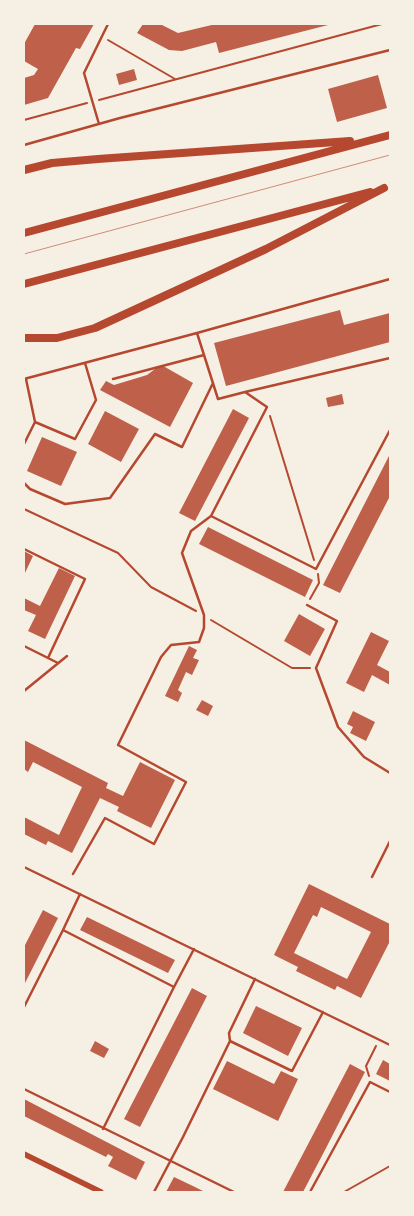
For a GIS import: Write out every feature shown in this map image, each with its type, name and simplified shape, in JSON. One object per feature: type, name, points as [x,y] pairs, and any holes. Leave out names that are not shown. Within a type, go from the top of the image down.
[{"type":"main road","points":[[24,233],[390,135]]},
{"type":"main road","points":[[24,170],[52,163],[367,140]]},
{"type":"main road","points":[[24,284],[387,187]]},
{"type":"main road","points":[[24,338],[57,338],[94,328],[266,249],[387,187]]},
{"type":"street","points":[[24,1154],[101,1192]]},
{"type":"lane","points":[[99,124],[84,73],[108,24]]},
{"type":"lane","points":[[24,144],[390,50]]},
{"type":"lane","points":[[24,444],[35,422],[25,379],[390,279]]},
{"type":"lane","points":[[198,333],[218,399],[390,358]]},
{"type":"lane","points":[[113,379],[204,355]]},
{"type":"lane","points":[[35,422],[75,439],[96,400],[85,363]]},
{"type":"lane","points":[[24,483],[30,489],[65,504],[110,498],[155,434],[182,447],[213,383]]},
{"type":"lane","points":[[73,874],[105,818],[154,844],[186,782],[118,745],[161,657],[171,645],[199,642],[204,628],[204,615],[182,553],[191,531],[211,516],[267,407],[245,392]]},
{"type":"lane","points":[[211,516],[316,569],[390,430]]},
{"type":"lane","points":[[24,548],[85,578],[48,658]]},
{"type":"lane","points":[[307,605],[337,621],[316,668],[338,727],[364,756],[390,773]]},
{"type":"lane","points":[[24,646],[58,663]]},
{"type":"lane","points":[[24,690],[67,656]]},
{"type":"lane","points":[[372,877],[390,841]]},
{"type":"lane","points":[[24,867],[390,1045]]},
{"type":"lane","points":[[24,1007],[80,894]]},
{"type":"lane","points":[[63,930],[174,987]]},
{"type":"lane","points":[[103,1129],[194,949]]},
{"type":"lane","points":[[154,1192],[230,1042],[229,1034],[256,979]]},
{"type":"lane","points":[[230,1042],[292,1072],[323,1012]]},
{"type":"lane","points":[[310,1192],[370,1082],[390,1092]]},
{"type":"lane","points":[[24,1089],[224,1190],[234,1192]]},
{"type":"path","points":[[24,120],[382,24]]},
{"type":"path","points":[[102,36],[175,79]]},
{"type":"path","points":[[267,407],[320,583],[307,605]]},
{"type":"path","points":[[24,510],[118,553],[151,587],[204,615],[292,668],[316,668]]},
{"type":"path","points":[[370,1082],[366,1066],[373,1052]]},
{"type":"path","points":[[344,1192],[390,1166]]},
{"type":"building","points":[[35,24],[94,24],[80,49],[76,48],[48,98],[24,105],[24,78],[34,75],[38,69],[24,61],[24,44]]},
{"type":"building","points":[[143,24],[160,24],[178,33],[216,24],[332,24],[219,53],[216,42],[182,51],[169,50],[137,33]]},
{"type":"building","points":[[134,69],[137,80],[119,85],[116,74]]},
{"type":"building","points":[[378,75],[387,108],[337,122],[328,89]]},
{"type":"building","points":[[340,310],[344,325],[390,313],[390,342],[226,386],[214,343]]},
{"type":"building","points":[[159,366],[165,367],[193,383],[170,427],[100,390],[106,381],[114,385],[147,375]]},
{"type":"building","points":[[342,394],[344,404],[328,407],[326,398]]},
{"type":"building","points":[[233,409],[249,418],[195,521],[179,513]]},
{"type":"building","points":[[105,411],[139,429],[121,462],[88,444]]},
{"type":"building","points":[[42,437],[77,452],[61,486],[27,471]]},
{"type":"building","points":[[390,454],[390,496],[340,593],[323,585]]},
{"type":"building","points":[[208,527],[313,580],[305,597],[199,544]]},
{"type":"building","points":[[24,551],[33,556],[24,575]]},
{"type":"building","points":[[59,568],[75,576],[45,639],[28,631],[36,615],[24,610],[24,598],[40,606]]},
{"type":"building","points":[[299,614],[325,629],[310,656],[284,641]]},
{"type":"building","points":[[371,632],[389,641],[377,665],[390,672],[390,685],[372,675],[364,692],[346,683]]},
{"type":"building","points":[[189,646],[197,650],[193,658],[199,660],[192,675],[186,672],[178,690],[182,693],[178,702],[165,696]]},
{"type":"building","points":[[202,700],[213,706],[208,716],[196,710]]},
{"type":"building","points":[[353,711],[375,722],[366,741],[350,733],[353,727],[347,724]]},
{"type":"building","points":[[24,740],[108,783],[106,788],[123,796],[140,762],[175,780],[151,828],[117,811],[119,807],[100,798],[72,853],[48,841],[46,845],[24,834],[24,817],[59,835],[82,787],[33,762],[28,772],[24,769]]},
{"type":"building","points":[[309,884],[390,924],[390,943],[361,998],[337,986],[335,990],[296,971],[298,967],[274,955]],"holes":[[[321,907],[371,932],[347,979],[294,953],[313,915],[317,917]]]},
{"type":"building","points":[[43,910],[58,918],[24,985],[24,947]]},
{"type":"building","points":[[87,917],[175,960],[168,973],[80,930]]},
{"type":"building","points":[[192,988],[207,996],[140,1127],[124,1119]]},
{"type":"building","points":[[256,1006],[302,1028],[288,1056],[243,1033]]},
{"type":"building","points":[[95,1041],[109,1049],[104,1058],[90,1051]]},
{"type":"building","points":[[383,1060],[390,1064],[390,1081],[376,1074]]},
{"type":"building","points":[[227,1061],[274,1084],[281,1071],[298,1079],[278,1121],[213,1089]]},
{"type":"building","points":[[350,1064],[365,1072],[325,1150],[303,1192],[283,1192]]},
{"type":"building","points":[[24,1099],[145,1162],[136,1180],[108,1166],[113,1157],[108,1154],[106,1157],[24,1116]]},
{"type":"building","points":[[174,1177],[195,1187],[205,1192],[166,1192]]},
{"type":"tram line","points":[[24,254],[390,155]]}]
